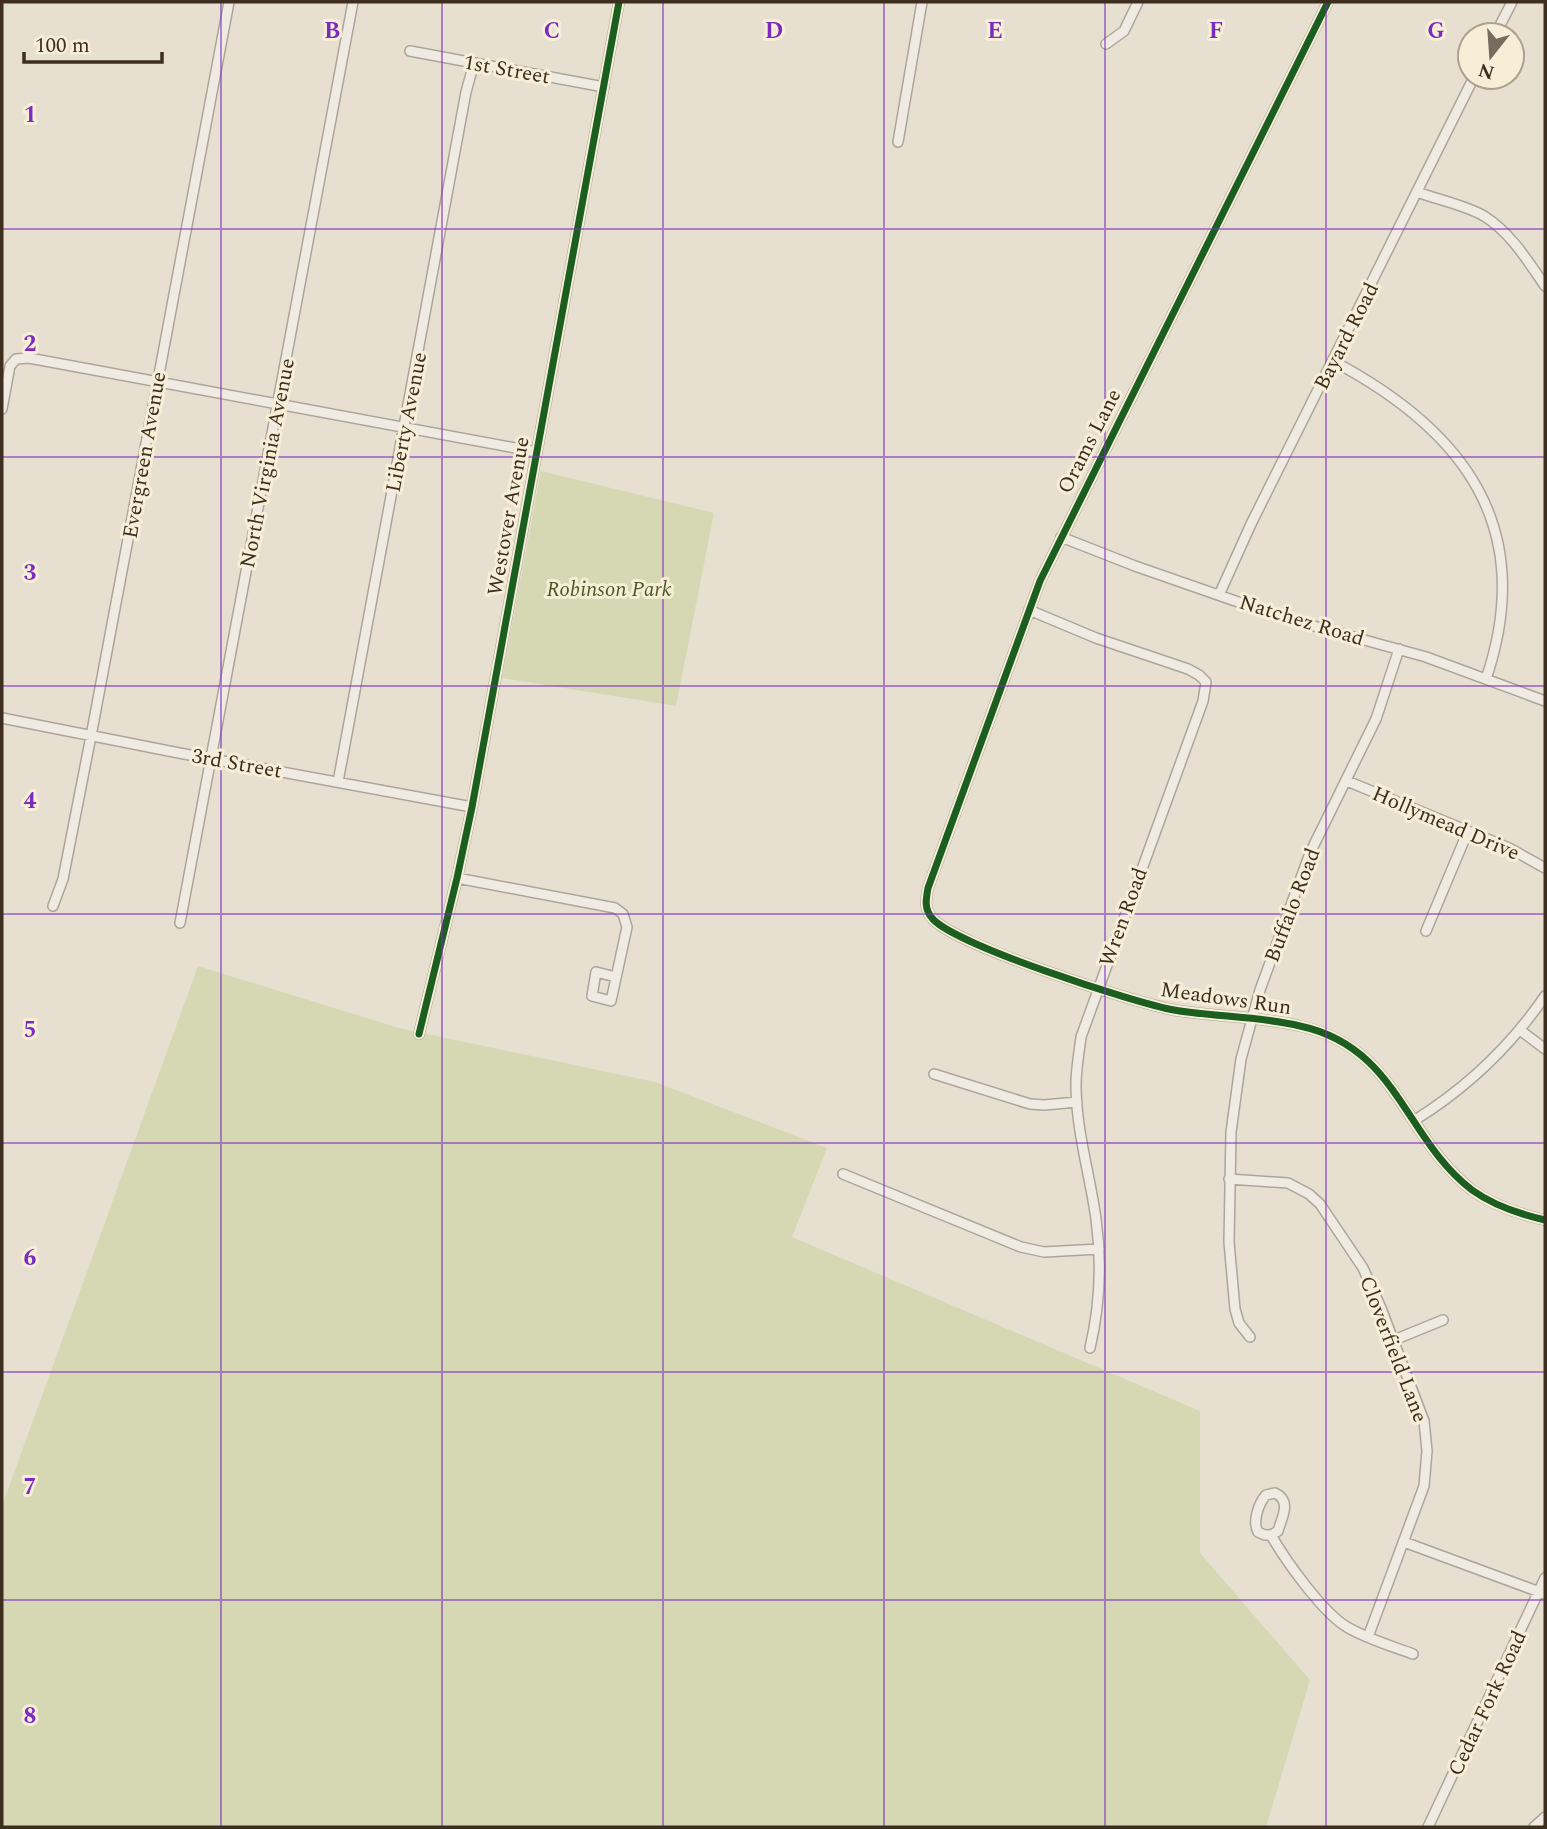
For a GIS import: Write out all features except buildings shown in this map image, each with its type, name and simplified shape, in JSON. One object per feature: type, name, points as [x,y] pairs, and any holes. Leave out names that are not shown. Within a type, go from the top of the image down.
[{"type":"street","name":"Evergreen Avenue","points":[[53,906],[63,878],[91,736],[229,2]]},
{"type":"street","name":"North Virginia Avenue","points":[[180,923],[353,2]]},
{"type":"street","name":"Westover Avenue","points":[[419,1034],[472,807],[619,2]]},
{"type":"street","points":[[898,142],[922,2]]},
{"type":"street","points":[[1106,44],[1124,31],[1138,2]]},
{"type":"street","name":"Orams Lane","points":[[929,913],[926,900],[928,888],[1029,610],[1060,537],[1328,2]]},
{"type":"street","points":[[1502,21],[1512,2]]},
{"type":"street","name":"1st Street","points":[[410,51],[604,87]]},
{"type":"street","name":"Liberty Avenue","points":[[338,782],[466,92],[474,63]]},
{"type":"street","name":"Bayard Road","points":[[1219,595],[1251,524],[1467,91]]},
{"type":"street","points":[[1417,192],[1474,211],[1492,221],[1512,241],[1545,286]]},
{"type":"street","points":[[2,409],[13,362],[20,358],[29,358],[537,452]]},
{"type":"street","points":[[1333,361],[1375,385],[1427,425],[1456,455],[1483,499],[1501,556],[1504,593],[1499,633],[1486,680]]},
{"type":"street","name":"Natchez Road","points":[[1060,537],[1314,628],[1399,649],[1545,701]]},
{"type":"street","name":"Wren Road","points":[[1029,610],[1096,638],[1188,670],[1206,682],[1203,701],[1098,988],[1077,1062],[1077,1102],[1096,1220],[1100,1291],[1090,1348]]},
{"type":"street","name":"Buffalo Road","points":[[1250,1337],[1239,1323],[1230,1275],[1229,1179],[1234,1102],[1241,1059],[1267,968],[1310,853],[1376,719],[1399,649]]},
{"type":"street","name":"3rd Street","points":[[2,718],[472,807]]},
{"type":"street","name":"Hollymead Drive","points":[[1347,781],[1509,848],[1545,868]]},
{"type":"street","points":[[1426,931],[1468,831]]},
{"type":"street","points":[[457,878],[615,908],[623,914],[626,926],[616,977]]},
{"type":"street","name":"Meadows Run","points":[[929,913],[939,925],[975,944],[1149,1004],[1175,1010],[1299,1025],[1340,1041],[1362,1055],[1382,1074],[1440,1157],[1471,1189],[1493,1203],[1545,1220]]},
{"type":"street","points":[[1415,1120],[1475,1077],[1520,1030],[1545,996]]},
{"type":"street","points":[[1520,1030],[1545,1049]]},
{"type":"street","points":[[934,1074],[1030,1104],[1077,1102]]},
{"type":"street","points":[[843,1174],[1021,1247],[1044,1252],[1098,1249]]},
{"type":"street","name":"Cloverfield Lane","points":[[1229,1179],[1288,1183],[1320,1203],[1363,1269],[1421,1411],[1427,1451],[1424,1486],[1368,1637]]},
{"type":"street","points":[[1394,1340],[1443,1320]]},
{"type":"street","points":[[1275,1493],[1282,1497],[1285,1505],[1278,1531],[1271,1535],[1261,1534],[1254,1524],[1263,1498],[1275,1493]]},
{"type":"street","points":[[1271,1535],[1281,1552],[1330,1613],[1347,1627],[1413,1654]]},
{"type":"street","points":[[1404,1542],[1542,1593]]},
{"type":"street","name":"Cedar Fork Road","points":[[1427,1827],[1542,1593],[1545,1578]]},
{"type":"street","points":[[1534,1827],[1545,1817]]},
{"type":"green space","name":"Robinson Park","points":[[541,471],[714,513],[676,706],[502,678]]},
{"type":"green space","points":[[198,966],[399,1028],[655,1082],[827,1148],[792,1237],[1200,1411],[1200,1553],[1310,1680],[1266,1827],[2,1827],[2,1506]]},
{"type":"cycle path","points":[[419,1034],[472,807],[619,2]]},
{"type":"cycle path","points":[[1328,2],[1040,581],[928,888],[927,907],[932,918],[973,942],[1086,985],[1174,1010],[1284,1023],[1333,1037],[1359,1053],[1380,1073],[1430,1145],[1449,1169],[1472,1190],[1507,1209],[1545,1220]]}]
